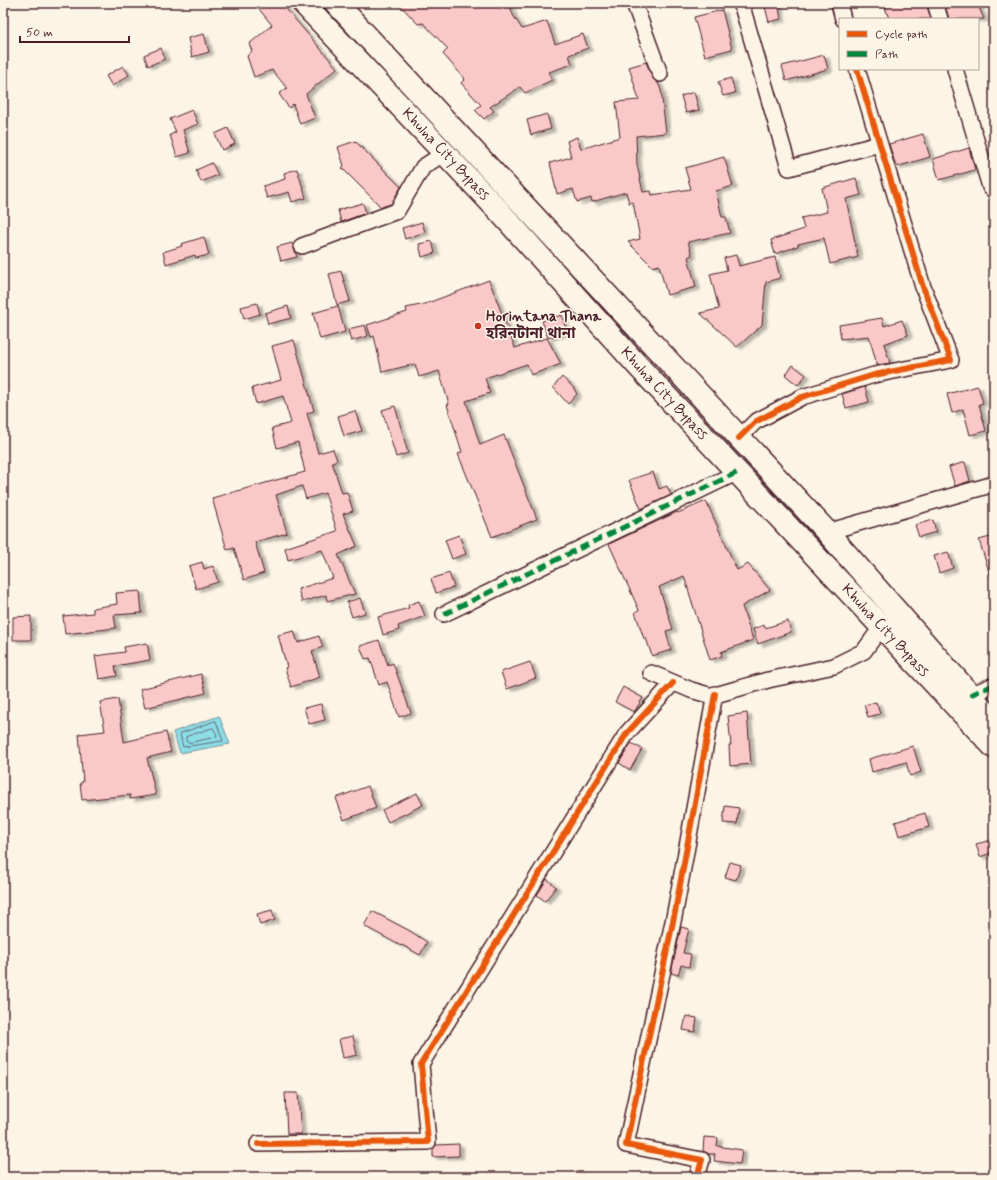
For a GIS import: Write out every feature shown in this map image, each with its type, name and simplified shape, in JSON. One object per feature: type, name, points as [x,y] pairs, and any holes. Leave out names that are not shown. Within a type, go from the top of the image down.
[{"type":"highway","name":"Khulna City Bypass","points":[[303,3],[443,154],[499,211],[638,366],[994,747]]},
{"type":"highway","name":"Khulna City Bypass","points":[[336,3],[827,532],[994,722]]},
{"type":"street","points":[[634,3],[660,74]]},
{"type":"street","points":[[741,3],[789,168],[879,144]]},
{"type":"street","points":[[839,3],[843,18]]},
{"type":"street","points":[[935,3],[940,18]]},
{"type":"street","points":[[739,438],[755,422],[802,397],[874,376],[951,360],[923,287],[879,144],[858,70]]},
{"type":"street","points":[[955,70],[990,187],[994,191]]},
{"type":"street","points":[[302,246],[397,211],[423,167],[443,154]]},
{"type":"street","points":[[444,614],[738,472]]},
{"type":"street","points":[[827,532],[994,484]]},
{"type":"street","points":[[651,673],[691,690],[712,696],[768,680],[834,666],[864,651],[882,626]]},
{"type":"street","points":[[258,1144],[428,1142],[421,1064],[627,733],[673,683]]},
{"type":"street","points":[[970,695],[994,685]]},
{"type":"street","points":[[697,1177],[702,1160],[626,1145],[673,919],[716,694]]},
{"type":"water","points":[[219,716],[230,744],[180,753],[173,732]]},
{"type":"building","points":[[254,3],[281,3],[337,68],[306,94],[315,118],[300,124],[293,104],[289,108],[279,94],[287,88],[272,70],[254,77],[247,56],[252,51],[249,44],[272,25]]},
{"type":"building","points":[[398,3],[509,3],[513,15],[522,29],[547,21],[555,44],[583,34],[588,48],[569,55],[572,64],[549,72],[552,80],[525,93],[520,87],[490,107],[494,111],[484,119],[475,110],[481,105],[461,83],[465,79],[443,54],[448,49],[423,23],[418,24]]},
{"type":"building","points":[[764,3],[778,3],[781,19],[769,22]]},
{"type":"building","points":[[899,3],[926,3],[931,18],[889,18],[885,7]]},
{"type":"building","points":[[951,3],[977,3],[984,19],[949,18],[945,5]]},
{"type":"building","points":[[722,10],[732,49],[705,56],[694,17]]},
{"type":"building","points":[[204,34],[209,52],[192,57],[188,38]]},
{"type":"building","points":[[161,48],[165,59],[148,66],[144,55]]},
{"type":"building","points":[[824,55],[828,69],[786,81],[782,66]]},
{"type":"building","points":[[646,62],[652,77],[658,83],[661,90],[666,133],[636,136],[637,165],[643,192],[651,191],[652,195],[691,189],[685,168],[724,157],[733,186],[716,191],[722,217],[726,217],[730,233],[688,242],[692,255],[688,257],[696,287],[667,295],[659,265],[653,267],[628,242],[640,239],[633,202],[629,203],[626,192],[592,202],[591,198],[577,202],[573,189],[557,194],[550,163],[571,157],[567,141],[577,137],[581,149],[620,137],[616,102],[639,100],[629,67]]},
{"type":"building","points":[[123,66],[129,75],[112,86],[106,76]]},
{"type":"building","points":[[731,78],[735,93],[723,96],[718,82]]},
{"type":"building","points":[[694,92],[699,110],[686,113],[681,96]]},
{"type":"building","points":[[192,110],[198,124],[183,130],[190,153],[177,157],[170,135],[176,132],[170,119]]},
{"type":"building","points":[[547,114],[551,129],[531,135],[527,120]]},
{"type":"building","points":[[228,128],[235,144],[222,150],[215,134]]},
{"type":"building","points":[[923,134],[930,157],[896,167],[889,144]]},
{"type":"building","points":[[355,141],[401,187],[391,204],[381,207],[342,168],[344,166],[338,147]]},
{"type":"building","points":[[969,148],[975,170],[939,180],[933,159]]},
{"type":"building","points":[[212,163],[218,175],[201,182],[196,170]]},
{"type":"building","points":[[297,169],[306,198],[292,202],[289,192],[267,198],[263,186],[285,179],[284,173]]},
{"type":"building","points":[[856,178],[861,195],[846,199],[858,257],[830,264],[824,238],[798,244],[798,246],[775,254],[771,240],[804,229],[801,218],[827,212],[822,188]]},
{"type":"building","points":[[363,203],[366,213],[341,222],[338,210]]},
{"type":"building","points":[[422,222],[425,232],[405,239],[402,228]]},
{"type":"building","points":[[204,237],[209,255],[196,258],[195,255],[166,264],[163,252],[182,246],[181,244]]},
{"type":"building","points":[[432,241],[435,253],[422,257],[419,244]]},
{"type":"building","points":[[292,243],[297,257],[281,261],[277,247]]},
{"type":"building","points":[[736,255],[739,266],[775,257],[780,278],[766,282],[762,325],[737,347],[700,313],[719,309],[710,274],[727,270],[724,258]]},
{"type":"building","points":[[341,271],[350,301],[337,305],[329,274]]},
{"type":"building","points":[[489,280],[515,348],[547,338],[561,364],[531,375],[527,364],[485,378],[490,393],[466,401],[480,445],[504,435],[537,519],[492,537],[458,454],[462,452],[447,405],[449,404],[439,371],[419,377],[415,364],[382,372],[374,336],[371,337],[367,325],[407,312],[406,308],[425,304]]},
{"type":"building","points":[[257,303],[260,314],[244,319],[241,307]]},
{"type":"building","points":[[288,306],[291,318],[268,324],[265,313]]},
{"type":"building","points":[[338,306],[345,332],[320,339],[313,313]]},
{"type":"building","points":[[562,315],[567,332],[548,338],[542,321]]},
{"type":"building","points":[[882,318],[884,326],[902,320],[908,335],[884,344],[890,363],[877,365],[869,336],[841,339],[839,325]]},
{"type":"building","points":[[365,325],[368,336],[351,341],[348,329]]},
{"type":"building","points":[[294,340],[314,411],[307,413],[318,453],[333,449],[337,460],[332,462],[342,493],[347,492],[353,511],[343,514],[357,546],[338,555],[355,594],[327,601],[326,595],[302,602],[298,589],[333,578],[322,550],[288,560],[285,548],[337,531],[325,493],[306,499],[302,486],[276,495],[287,533],[255,542],[264,573],[244,580],[234,548],[227,550],[212,498],[305,472],[298,442],[277,448],[272,428],[291,423],[283,396],[256,404],[252,388],[281,380],[272,346]]},
{"type":"building","points":[[793,365],[806,375],[798,385],[785,375]]},
{"type":"building","points":[[562,377],[573,387],[577,394],[568,404],[553,387]]},
{"type":"building","points":[[978,386],[983,403],[979,404],[986,431],[970,435],[963,409],[952,413],[947,394]]},
{"type":"building","points":[[865,387],[869,402],[846,408],[842,394]]},
{"type":"building","points":[[395,406],[408,453],[396,457],[382,410]]},
{"type":"building","points":[[355,411],[362,431],[344,436],[338,416]]},
{"type":"building","points":[[965,462],[970,481],[955,486],[949,467]]},
{"type":"building","points":[[653,472],[659,489],[667,486],[671,495],[641,509],[629,480]]},
{"type":"building","points":[[706,501],[737,570],[748,564],[770,590],[742,606],[753,640],[721,652],[722,656],[710,660],[684,576],[659,587],[673,629],[666,631],[671,650],[652,656],[646,638],[644,639],[635,612],[639,610],[609,544],[677,512],[678,513]]},
{"type":"building","points":[[933,520],[936,532],[919,537],[915,525]]},
{"type":"building","points":[[459,535],[466,554],[452,559],[445,540]]},
{"type":"building","points":[[994,536],[994,578],[991,578],[979,540]]},
{"type":"building","points":[[948,552],[953,568],[939,573],[934,556]]},
{"type":"building","points":[[202,562],[204,569],[213,566],[218,582],[196,589],[189,566]]},
{"type":"building","points":[[449,573],[454,587],[436,593],[431,579]]},
{"type":"building","points":[[140,591],[142,613],[114,615],[116,628],[65,634],[63,616],[93,613],[93,608],[117,604],[116,593]]},
{"type":"building","points":[[360,598],[365,613],[352,617],[347,602]]},
{"type":"building","points":[[419,601],[425,616],[398,626],[399,630],[383,635],[378,617],[409,608],[408,605]]},
{"type":"building","points":[[31,616],[31,640],[13,640],[13,617]]},
{"type":"building","points":[[788,621],[791,632],[758,644],[753,629],[764,625],[765,628]]},
{"type":"building","points":[[294,631],[298,643],[319,636],[323,647],[312,651],[320,677],[291,687],[285,668],[287,667],[278,635]]},
{"type":"building","points":[[379,640],[388,665],[393,663],[411,713],[399,717],[387,682],[379,685],[370,658],[365,659],[360,646]]},
{"type":"building","points":[[147,643],[150,660],[115,666],[117,676],[99,679],[95,656],[125,652],[124,647]]},
{"type":"building","points":[[530,662],[536,678],[507,689],[501,672]]},
{"type":"building","points":[[201,674],[206,693],[145,708],[140,689]]},
{"type":"building","points":[[623,687],[643,698],[634,712],[615,702]]},
{"type":"building","points":[[118,699],[124,742],[166,732],[171,752],[147,758],[156,795],[130,799],[130,795],[82,800],[80,783],[83,782],[79,734],[105,731],[100,702]]},
{"type":"building","points":[[876,702],[880,714],[868,717],[864,705]]},
{"type":"building","points":[[321,704],[325,720],[309,724],[304,708]]},
{"type":"building","points":[[747,713],[751,764],[730,766],[729,745],[731,745],[728,716]]},
{"type":"building","points":[[631,743],[642,749],[630,770],[619,763]]},
{"type":"building","points":[[913,746],[921,772],[910,776],[906,762],[872,772],[869,759]]},
{"type":"building","points":[[368,786],[376,808],[344,820],[336,798]]},
{"type":"building","points":[[417,793],[423,805],[388,822],[382,810]]},
{"type":"building","points":[[725,806],[739,808],[737,824],[723,823]]},
{"type":"building","points":[[925,813],[929,827],[899,836],[895,822]]},
{"type":"building","points":[[992,840],[994,852],[980,857],[976,844]]},
{"type":"building","points":[[730,862],[741,865],[736,880],[725,877]]},
{"type":"building","points":[[547,879],[556,887],[545,901],[537,895]]},
{"type":"building","points":[[272,910],[275,920],[260,925],[257,914]]},
{"type":"building","points":[[372,911],[410,931],[427,942],[420,955],[364,926]]},
{"type":"building","points":[[681,927],[689,929],[683,953],[691,954],[689,967],[681,965],[678,975],[671,973]]},
{"type":"building","points":[[686,1016],[697,1018],[695,1032],[683,1030]]},
{"type":"building","points":[[353,1036],[357,1055],[343,1058],[339,1039]]},
{"type":"building","points":[[285,1093],[298,1093],[301,1134],[287,1134]]},
{"type":"building","points":[[704,1137],[718,1138],[717,1146],[742,1150],[740,1164],[714,1161],[715,1154],[709,1154],[703,1151]]},
{"type":"building","points":[[459,1144],[459,1156],[433,1157],[433,1149],[436,1145]]},
{"type":"marked path","points":[[444,614],[738,472]]},
{"type":"marked path","points":[[970,695],[994,685]]},
{"type":"cycle path","points":[[739,438],[755,422],[802,397],[874,375],[951,360],[923,287],[857,70]]},
{"type":"cycle path","points":[[258,1144],[428,1142],[421,1064],[627,733],[673,683]]},
{"type":"cycle path","points":[[697,1177],[702,1160],[626,1145],[675,912],[715,694]]},
{"type":"place","name":"Horintana Thana হরিনটানা থানা","points":[[478,326]]}]
